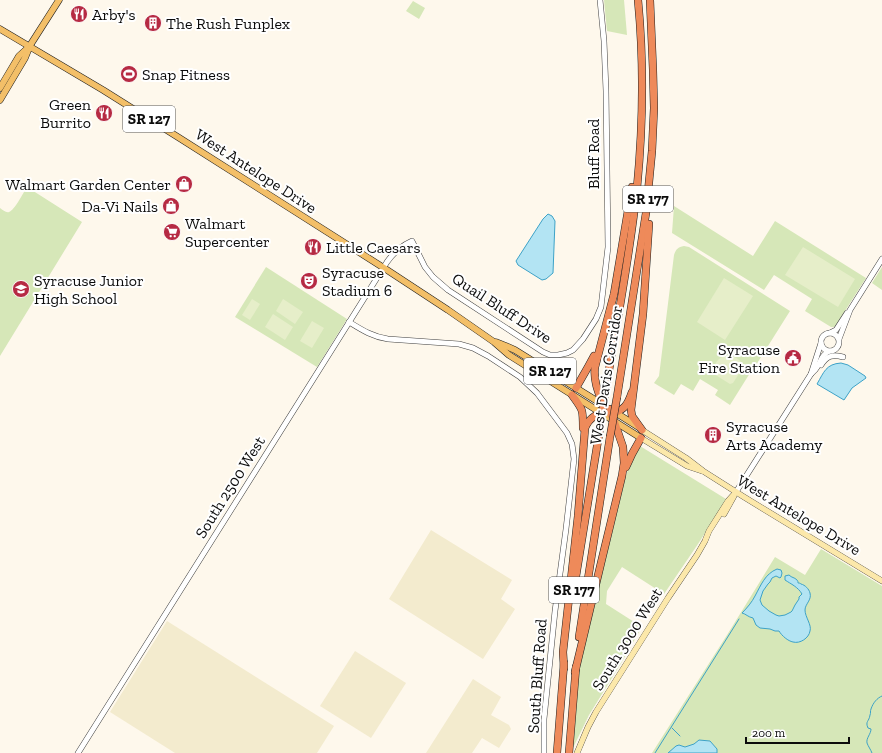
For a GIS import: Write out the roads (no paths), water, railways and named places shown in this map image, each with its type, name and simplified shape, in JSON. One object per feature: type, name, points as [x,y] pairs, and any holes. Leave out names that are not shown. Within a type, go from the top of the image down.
[{"type":"highway","name":"West Davis Corridor","points":[[557,753],[570,616],[637,187],[640,146],[642,67],[638,0]]},
{"type":"highway","name":"West Davis Corridor","points":[[569,749],[575,672],[585,595],[646,220],[654,108],[650,0]]},
{"type":"highway","points":[[575,672],[624,463],[622,442],[596,384],[594,372],[595,362],[614,294],[636,160],[640,146]]},
{"type":"highway","points":[[642,430],[632,416],[631,412],[632,392],[640,340],[644,295],[653,167],[652,151]]},
{"type":"highway","points":[[576,388],[591,362],[604,333]]},
{"type":"highway","points":[[564,668],[563,652],[586,426],[588,421],[594,416],[623,409],[628,404],[632,392]]},
{"type":"highway","points":[[572,394],[582,410],[584,436]]},
{"type":"highway","points":[[622,476],[641,438]]},
{"type":"main road","points":[[0,88],[19,56],[29,47],[59,0]]},
{"type":"main road","name":"West Antelope Drive","points":[[0,30],[103,90],[384,268],[443,306],[494,342],[509,355],[572,394],[642,430],[691,460],[702,471]]},
{"type":"main road","points":[[0,100],[26,58],[29,47]]},
{"type":"main road","name":"West Antelope Drive","points":[[494,342],[515,350],[576,388],[641,438],[687,466],[702,471],[882,581]]},
{"type":"main road","name":"South 3000 West","points":[[577,753],[596,712],[705,541],[713,532],[736,492]]},
{"type":"street","name":"Bluff Road","points":[[600,0],[606,87],[608,247],[600,307]]},
{"type":"street","name":"Quail Bluff Drive","points":[[412,241],[425,267],[433,277],[448,290],[543,352],[550,355],[558,355],[573,350],[583,339],[596,318],[600,307]]},
{"type":"street","name":"South 2500 West","points":[[78,753],[384,268],[396,251],[412,241]]},
{"type":"street","points":[[850,310],[837,348],[830,351],[823,348],[821,343],[822,337],[836,330],[882,259]]},
{"type":"street","name":"South Bluff Road","points":[[349,322],[367,333],[388,340],[459,344],[473,348],[488,356],[527,383],[567,432],[572,444],[574,459],[555,611],[544,719],[544,753]]},
{"type":"street","points":[[830,333],[836,334],[839,339]]},
{"type":"street","name":"South 3000 West","points":[[736,492],[810,374],[821,343]]},
{"type":"street","name":"South 3000 West","points":[[810,374],[815,370],[822,356],[826,352],[830,351]]},
{"type":"street","points":[[815,370],[827,358],[836,355],[843,356]]},
{"type":"water","points":[[548,214],[552,216],[555,221],[553,273],[546,279],[542,280],[518,265],[516,261],[543,219]]},
{"type":"water","points":[[841,363],[848,365],[866,378],[852,388],[844,400],[817,384],[826,369],[832,365]]},
{"type":"water","points":[[777,569],[781,570],[781,577],[776,576],[772,578],[763,591],[760,600],[762,605],[769,611],[779,616],[785,615],[792,611],[802,594],[785,580],[785,576],[789,575],[797,580],[798,583],[807,587],[810,595],[805,610],[810,629],[806,638],[798,642],[789,641],[779,631],[760,628],[756,625],[753,618],[742,613],[748,607],[766,577]]},
{"type":"water","points":[[699,740],[710,741],[717,749],[717,753],[668,753],[676,746],[679,745],[685,747],[694,744]]},
{"type":"waterway","points":[[655,753],[739,619]]},
{"type":"waterway","points":[[872,753],[867,743],[871,729],[868,728],[867,723],[873,705],[877,699],[882,696]]},
{"type":"waterway","points":[[672,728],[680,736]]},
{"type":"place","name":"Arby's","points":[[79,14]]},
{"type":"place","name":"The Rush Funplex","points":[[153,23]]},
{"type":"place","name":"Snap Fitness","points":[[129,74]]},
{"type":"place","name":"Green Burrito","points":[[104,113]]},
{"type":"place","name":"Walmart Garden Center","points":[[184,184]]},
{"type":"place","name":"Da-Vi Nails","points":[[171,206]]},
{"type":"place","name":"Walmart Supercenter","points":[[172,232]]},
{"type":"place","name":"Little Caesars","points":[[313,247]]},
{"type":"place","name":"Syracuse Stadium 6","points":[[309,281]]},
{"type":"place","name":"Syracuse Junior High School","points":[[21,289]]},
{"type":"place","name":"Syracuse Fire Station","points":[[793,358]]},
{"type":"place","name":"Syracuse Arts Academy","points":[[713,435]]}]
